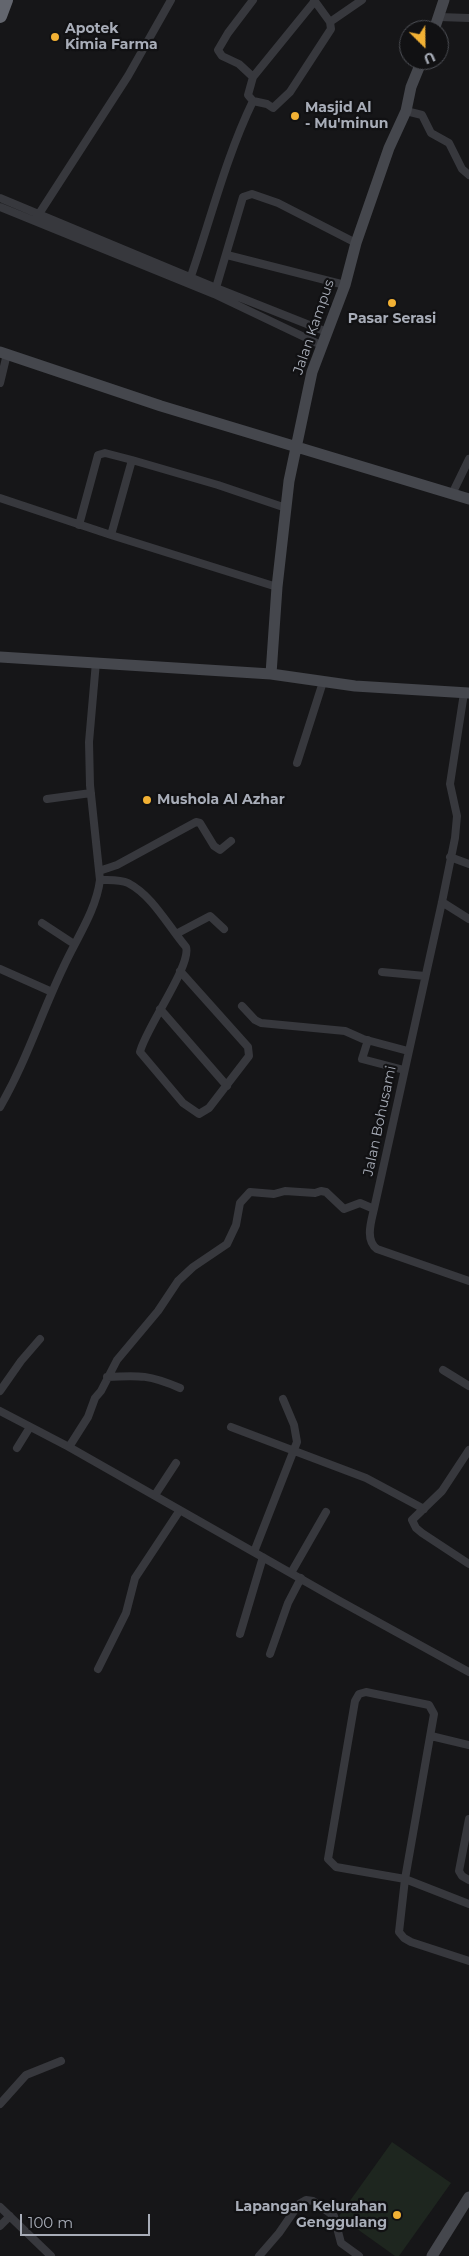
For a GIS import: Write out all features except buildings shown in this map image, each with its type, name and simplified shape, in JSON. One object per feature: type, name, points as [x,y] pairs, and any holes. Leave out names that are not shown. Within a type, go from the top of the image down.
[{"type":"highway","points":[[0,16],[6,0]]},
{"type":"street","points":[[34,221],[128,76],[171,0]]},
{"type":"street","points":[[252,77],[239,64],[222,56],[218,50],[228,33],[253,0]]},
{"type":"street","points":[[330,22],[362,0]]},
{"type":"street","points":[[438,20],[444,0]]},
{"type":"street","points":[[314,1],[330,22],[331,29],[282,100],[274,108],[267,104],[253,101],[248,95],[252,77],[314,1]]},
{"type":"street","points":[[439,17],[469,18]]},
{"type":"street","name":"Jalan Kampus","points":[[271,674],[277,587],[289,481],[312,372],[345,285],[356,243],[389,148],[406,111],[411,86],[418,70]]},
{"type":"street","points":[[189,281],[242,124],[253,101]]},
{"type":"street","points":[[406,111],[422,114],[431,133],[449,143],[462,169],[469,175]]},
{"type":"street","points":[[215,291],[243,197],[252,194],[278,203],[356,243]]},
{"type":"street","points":[[0,198],[189,281]]},
{"type":"street","points":[[0,206],[189,281],[327,332]]},
{"type":"street","points":[[227,255],[345,285]]},
{"type":"street","points":[[215,291],[323,346]]},
{"type":"street","points":[[0,383],[4,353],[98,386],[296,448],[469,499]]},
{"type":"street","points":[[79,525],[98,454],[104,453],[218,485],[286,508]]},
{"type":"street","points":[[452,494],[469,459]]},
{"type":"street","points":[[111,536],[132,460]]},
{"type":"street","points":[[0,498],[111,536],[277,587]]},
{"type":"street","points":[[0,657],[271,674],[323,682],[466,693]]},
{"type":"street","points":[[0,1107],[27,1056],[52,992],[97,898],[100,880],[91,792],[89,742],[96,662]]},
{"type":"street","points":[[297,763],[323,682]]},
{"type":"street","name":"Jalan Bohusami","points":[[466,693],[450,784],[457,816],[455,838],[374,1209],[370,1236],[373,1245],[377,1249],[468,1279]]},
{"type":"street","points":[[47,799],[91,792]]},
{"type":"street","points":[[99,871],[117,865],[196,822],[200,823],[214,846],[220,850],[231,841]]},
{"type":"street","points":[[450,857],[469,864]]},
{"type":"street","points":[[100,880],[127,882],[144,896],[176,934],[187,951],[180,971],[140,1049],[142,1056],[183,1103],[199,1114],[205,1112],[249,1056],[248,1047],[180,971]]},
{"type":"street","points":[[442,902],[469,919]]},
{"type":"street","points":[[176,934],[210,916],[224,930]]},
{"type":"street","points":[[42,923],[74,944]]},
{"type":"street","points":[[0,969],[52,992]]},
{"type":"street","points":[[382,972],[425,976]]},
{"type":"street","points":[[242,1006],[260,1023],[345,1031],[368,1040],[408,1051]]},
{"type":"street","points":[[160,1009],[227,1086]]},
{"type":"street","points":[[368,1040],[362,1059],[404,1070]]},
{"type":"street","points":[[70,1447],[88,1417],[95,1398],[101,1392],[117,1360],[158,1311],[178,1281],[227,1244],[236,1225],[240,1203],[250,1192],[274,1194],[286,1191],[315,1193],[321,1191],[326,1192],[344,1209],[360,1203],[374,1209]]},
{"type":"street","points":[[0,1391],[21,1361],[40,1339]]},
{"type":"street","points":[[442,1370],[469,1386]]},
{"type":"street","points":[[108,1377],[131,1375],[156,1377],[180,1388]]},
{"type":"street","points":[[254,1552],[297,1442],[283,1398]]},
{"type":"street","points":[[1,1414],[70,1447],[469,1672]]},
{"type":"street","points":[[18,1448],[30,1427]]},
{"type":"street","points":[[231,1427],[366,1478],[424,1509]]},
{"type":"street","points":[[469,1450],[442,1491],[412,1520],[416,1528],[469,1564]]},
{"type":"street","points":[[155,1495],[176,1463]]},
{"type":"street","points":[[98,1669],[126,1613],[135,1578],[180,1510]]},
{"type":"street","points":[[291,1573],[326,1512]]},
{"type":"street","points":[[240,1634],[263,1557]]},
{"type":"street","points":[[270,1654],[288,1603],[301,1578]]},
{"type":"street","points":[[469,1904],[405,1879],[336,1867],[328,1859],[355,1700],[359,1694],[366,1692],[429,1705],[434,1714],[431,1736],[405,1879],[398,1922],[401,1936],[412,1942],[469,1961]]},
{"type":"street","points":[[431,1736],[469,1745]]},
{"type":"street","points":[[469,1819],[459,1871],[462,1876],[469,1880]]},
{"type":"street","points":[[0,2104],[26,2075],[61,2061]]},
{"type":"street","points":[[432,2256],[469,2197]]},
{"type":"street","points":[[259,2256],[300,2204],[306,2200],[313,2200],[334,2216],[341,2243],[359,2256]]},
{"type":"street","points":[[0,2206],[51,2256]]},
{"type":"street","points":[[0,2226],[10,2216]]},
{"type":"shaded area","points":[[392,2142],[451,2183],[399,2256],[395,2256],[339,2216]]},
{"type":"place","name":"Apotek Kimia Farma","points":[[55,37]]},
{"type":"place","name":"Masjid Al - Mu'minun","points":[[295,116]]},
{"type":"place","name":"Pasar Serasi","points":[[392,303]]},
{"type":"place","name":"Mushola Al Azhar","points":[[147,800]]},
{"type":"place","name":"Lapangan Kelurahan Genggulang","points":[[397,2215]]}]
